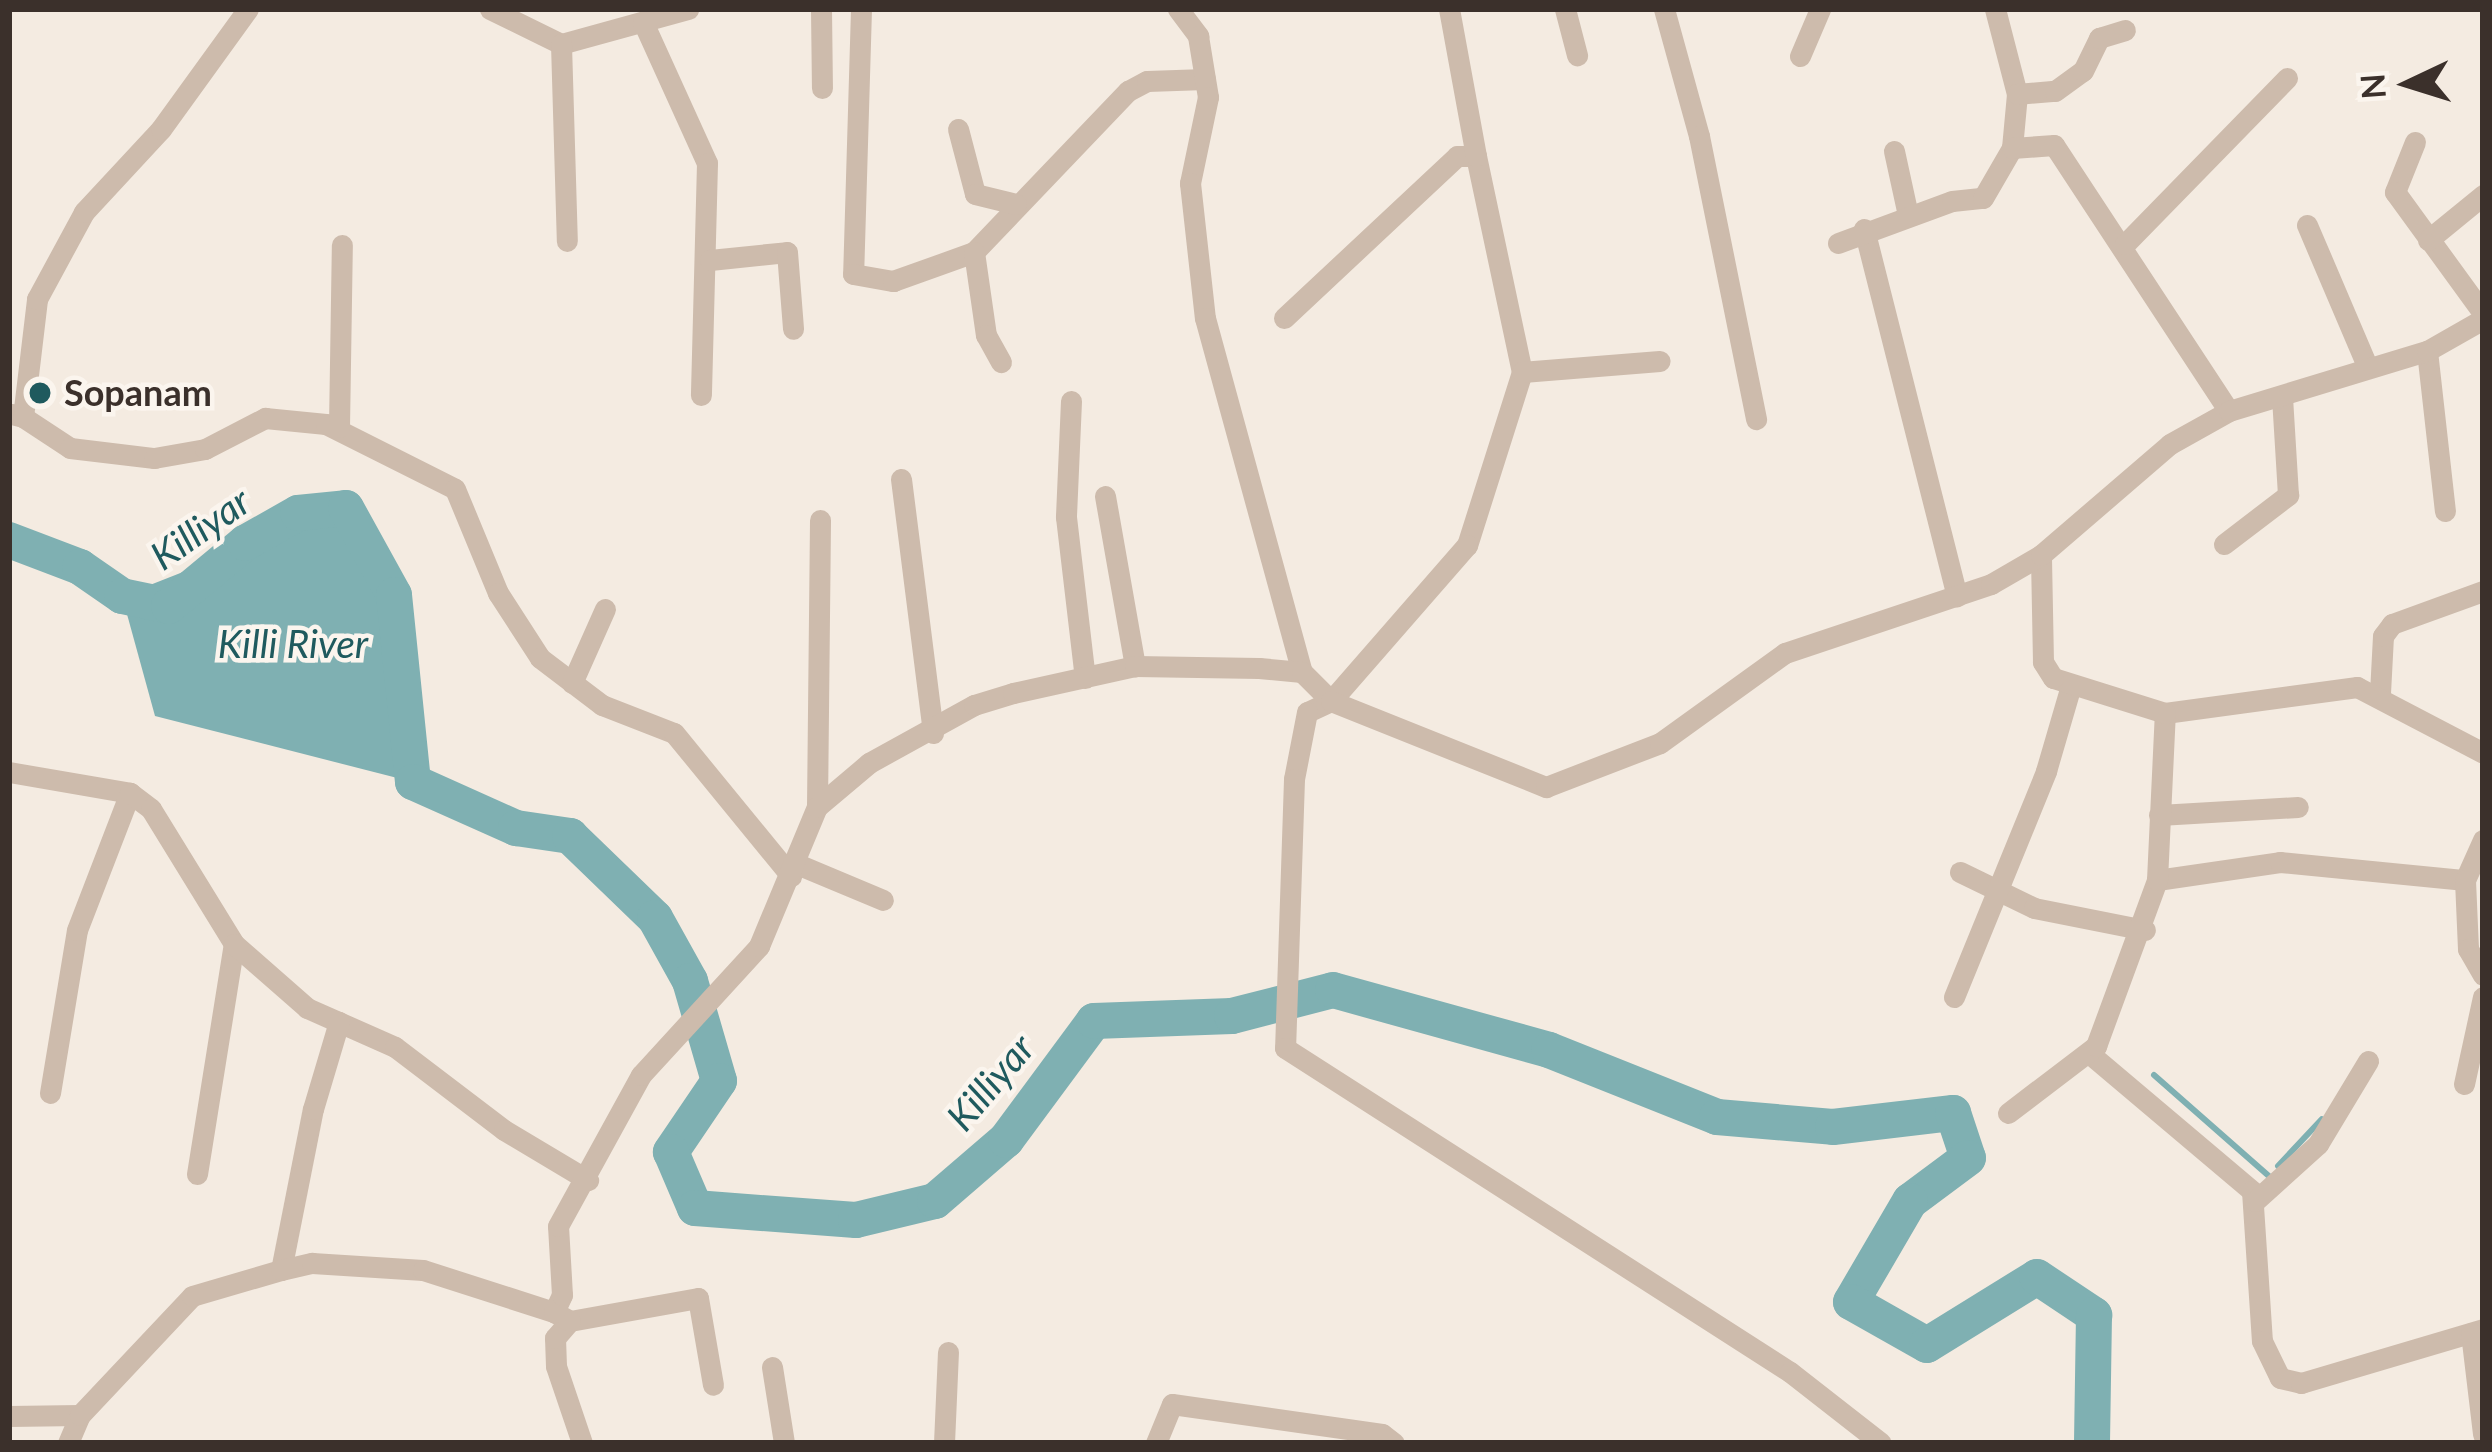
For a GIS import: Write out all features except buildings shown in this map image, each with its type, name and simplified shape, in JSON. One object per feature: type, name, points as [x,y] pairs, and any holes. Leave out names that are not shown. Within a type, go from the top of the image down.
[{"type":"street","points":[[248,9],[160,129],[84,212],[37,299],[16,415],[70,448],[154,458],[205,449],[265,418],[339,427],[455,489],[499,593],[540,658],[602,705],[674,733],[794,870],[883,900]]},
{"type":"street","points":[[490,9],[561,44],[675,12]]},
{"type":"street","points":[[821,9],[822,88]]},
{"type":"street","points":[[861,9],[854,274],[893,281],[974,252],[1127,91],[1147,81],[1204,79]]},
{"type":"street","points":[[1178,9],[1198,36],[1204,79],[1190,183],[1193,251],[1302,672],[1331,701],[1546,788],[1660,743],[1785,653],[1957,596],[2041,555],[2170,444],[2230,411],[2427,351],[2483,316],[2395,192],[2415,142]]},
{"type":"street","points":[[1449,9],[1522,372],[1467,545],[1331,701],[1307,712],[1294,779],[1285,1048],[1790,1372],[1881,1443]]},
{"type":"street","points":[[1565,9],[1577,56]]},
{"type":"street","points":[[1664,9],[1699,136],[1756,419]]},
{"type":"street","points":[[1800,56],[1821,22],[1820,9]]},
{"type":"street","points":[[1838,243],[1908,215],[1983,198],[2012,148],[2018,94],[1995,9]]},
{"type":"street","points":[[643,22],[706,163],[710,260],[701,395]]},
{"type":"street","points":[[2018,94],[2055,91],[2083,71],[2099,38],[2125,30]]},
{"type":"street","points":[[561,44],[567,241]]},
{"type":"street","points":[[2125,244],[2288,78]]},
{"type":"street","points":[[958,129],[975,194],[1016,204]]},
{"type":"street","points":[[2012,148],[2054,146],[2125,244],[2230,411]]},
{"type":"street","points":[[1894,151],[1908,215]]},
{"type":"street","points":[[1284,318],[1456,156],[1476,156]]},
{"type":"street","points":[[2428,240],[2483,195]]},
{"type":"street","points":[[2307,225],[2368,368]]},
{"type":"street","points":[[1864,230],[1957,596]]},
{"type":"street","points":[[339,427],[343,245]]},
{"type":"street","points":[[710,260],[787,252],[793,329]]},
{"type":"street","points":[[974,252],[986,334],[1001,362]]},
{"type":"street","points":[[2427,351],[2445,511]]},
{"type":"street","points":[[1522,372],[1660,361]]},
{"type":"street","points":[[2224,544],[2288,496],[2282,396]]},
{"type":"street","points":[[1071,401],[1066,517],[1085,679]]},
{"type":"street","points":[[901,478],[933,733]]},
{"type":"street","points":[[1106,496],[1135,666]]},
{"type":"street","points":[[582,1443],[556,1366],[555,1338],[562,1317],[558,1226],[588,1180],[641,1075],[759,946],[794,870],[817,807],[820,520]]},
{"type":"street","points":[[2041,555],[2043,662],[2070,689],[2165,713],[2357,687],[2387,697],[2483,753]]},
{"type":"street","points":[[2387,697],[2383,636],[2392,624],[2483,591]]},
{"type":"street","points":[[572,682],[605,609]]},
{"type":"street","points":[[817,807],[869,763],[933,733],[974,704],[1135,666],[1302,672]]},
{"type":"street","points":[[1954,997],[2070,689]]},
{"type":"street","points":[[2008,1113],[2090,1054],[2145,930],[2158,880],[2165,713]]},
{"type":"street","points":[[9,772],[130,793],[151,809],[235,944],[307,1008],[395,1047],[504,1130],[588,1180]]},
{"type":"street","points":[[50,1093],[77,930],[130,793]]},
{"type":"street","points":[[2159,815],[2298,807]]},
{"type":"street","points":[[2483,840],[2465,880],[2468,949],[2483,975]]},
{"type":"street","points":[[2158,880],[2280,862],[2465,880]]},
{"type":"street","points":[[1960,872],[1995,895],[2145,930]]},
{"type":"street","points":[[197,1174],[235,944]]},
{"type":"street","points":[[2464,1084],[2483,997]]},
{"type":"street","points":[[281,1270],[313,1109],[339,1022]]},
{"type":"street","points":[[2090,1054],[2248,1184],[2255,1201],[2262,1341],[2280,1378],[2301,1383],[2477,1331],[2483,1434]]},
{"type":"street","points":[[2255,1201],[2318,1144],[2368,1061]]},
{"type":"street","points":[[68,1443],[80,1414],[192,1296],[312,1263],[423,1270],[562,1317],[698,1298],[713,1385]]},
{"type":"street","points":[[944,1443],[948,1352]]},
{"type":"street","points":[[772,1366],[784,1443]]},
{"type":"street","points":[[1156,1443],[1172,1404],[1382,1434],[1394,1443]]},
{"type":"street","points":[[9,1416],[80,1414]]},
{"type":"water","name":"Killi River","points":[[346,508],[394,595],[413,782],[155,716],[122,596]]},
{"type":"waterway","name":"Killiyar","points":[[9,540],[80,567],[122,596],[169,606],[245,543],[298,513],[346,508],[394,595],[413,782],[516,828],[570,836],[655,918],[690,981],[719,1081],[671,1152],[695,1208],[856,1220],[935,1201],[1006,1140],[1094,1021],[1232,1016],[1333,990],[1549,1050],[1717,1117],[1833,1127],[1953,1113],[1968,1158],[1910,1201],[1851,1302],[1927,1345],[2037,1277],[2094,1315],[2092,1443]]},
{"type":"waterway","points":[[2154,1075],[2270,1177]]},
{"type":"waterway","points":[[2278,1166],[2322,1119]]},
{"type":"place","name":"Sopanam","points":[[40,393]]}]
